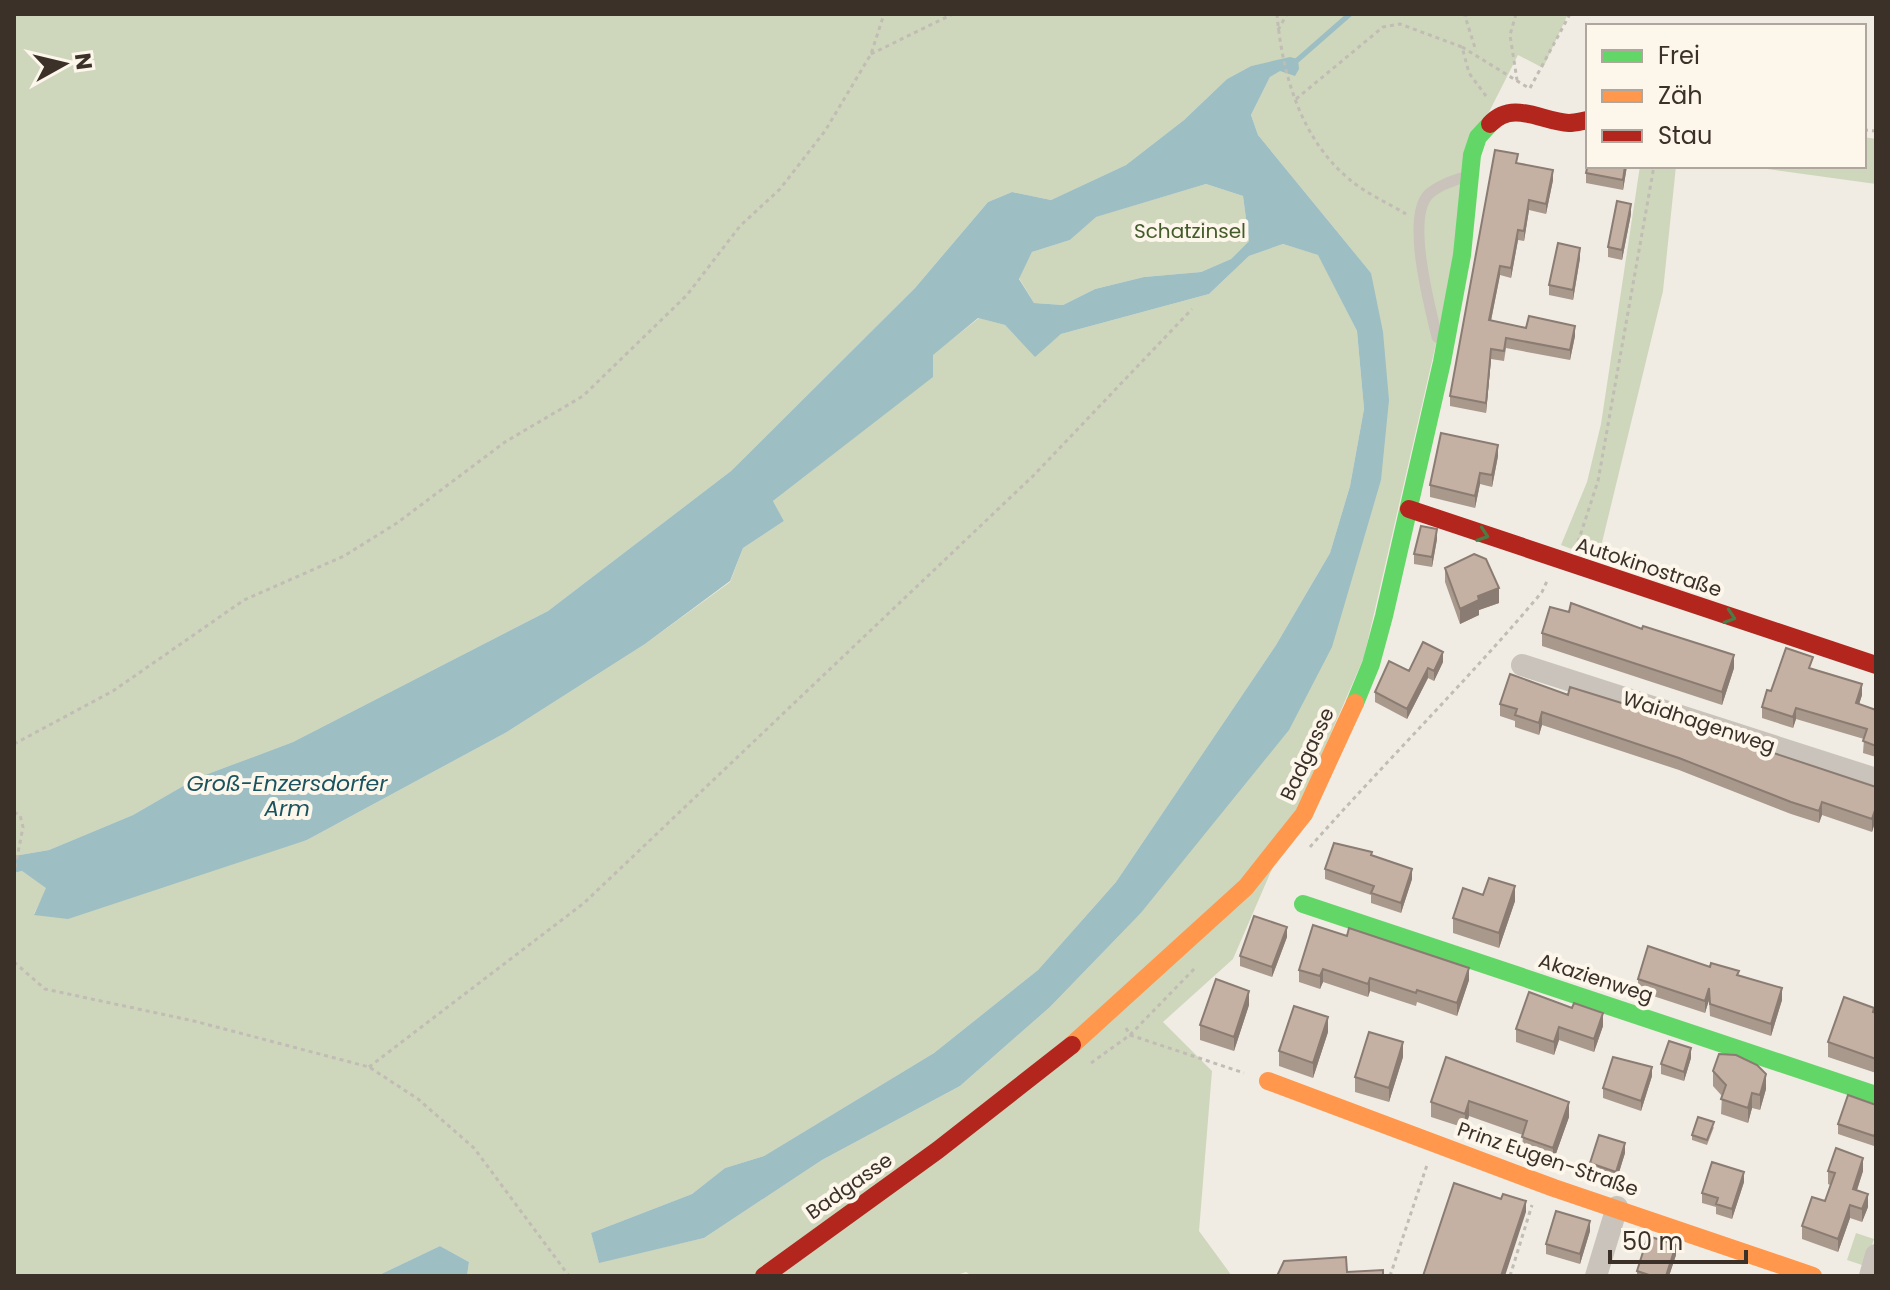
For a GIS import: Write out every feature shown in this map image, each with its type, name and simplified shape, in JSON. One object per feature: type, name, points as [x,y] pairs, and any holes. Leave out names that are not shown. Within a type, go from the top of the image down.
[{"type":"street","points":[[1496,117],[1522,111],[1568,123],[1586,120]]},
{"type":"street","name":"Badgasse","points":[[764,1276],[938,1150],[1114,1007],[1246,887],[1304,814],[1328,768],[1371,664],[1442,362],[1462,255],[1468,176],[1478,137],[1496,117]]},
{"type":"street","name":"Autokinostraße","points":[[1409,509],[1876,665]]},
{"type":"street","name":"Waidhagenweg","points":[[1522,665],[1876,779]]},
{"type":"street","name":"Akazienweg","points":[[1303,904],[1876,1095]]},
{"type":"street","name":"Prinz Eugen-Straße","points":[[1268,1081],[1539,1182],[1813,1276]]},
{"type":"street","points":[[1596,1276],[1617,1207]]},
{"type":"street","points":[[1870,1276],[1876,1255]]},
{"type":"lane","points":[[1442,362],[1428,299],[1417,221],[1427,196],[1451,181],[1468,176]]},
{"type":"path","points":[[14,744],[113,691],[244,600],[344,556],[397,523],[505,442],[583,396],[687,295],[740,226],[780,189],[825,131],[871,54],[884,14]]},
{"type":"path","points":[[871,54],[953,14]]},
{"type":"path","points":[[1277,14],[1284,58],[1303,123],[1348,178],[1417,221]]},
{"type":"path","points":[[1278,30],[1287,14]]},
{"type":"path","points":[[1468,14],[1465,16],[1477,53]]},
{"type":"path","points":[[1516,14],[1510,35],[1517,80]]},
{"type":"path","points":[[1296,99],[1383,27],[1400,24],[1477,53],[1530,89],[1570,14]]},
{"type":"path","points":[[1462,47],[1469,73],[1496,117]]},
{"type":"path","points":[[369,1067],[584,903],[1034,475],[1192,309]]},
{"type":"path","points":[[14,812],[20,815],[23,827],[14,873]]},
{"type":"path","points":[[14,962],[45,989],[194,1021],[369,1067],[418,1099],[474,1148],[569,1276]]},
{"type":"path","points":[[1114,1007],[1130,1035],[1268,1081]]},
{"type":"path","points":[[1390,1276],[1434,1143]]},
{"type":"path","points":[[1510,1276],[1539,1182]]},
{"type":"green space","points":[[14,14],[1568,14],[1543,68],[1518,55],[1463,163],[1461,235],[1364,657],[1233,959],[1163,1022],[1212,1071],[1199,1231],[1232,1276],[972,1276],[966,1272],[954,1276],[467,1276],[469,1262],[440,1246],[377,1276],[14,1276],[14,873],[22,871],[47,888],[34,914],[307,840],[507,732],[645,644],[730,582],[743,548],[784,521],[773,501],[932,377],[932,355],[979,318],[1005,325],[1035,356],[1061,334],[1209,294],[1249,256],[1283,244],[1319,255],[1357,331],[1364,409],[1350,486],[1330,553],[1276,645],[1116,882],[1038,970],[934,1053],[764,1156],[725,1168],[692,1194],[591,1233],[599,1262],[704,1238],[822,1160],[960,1086],[1050,1007],[1140,914],[1381,480],[1371,273],[1258,135],[1251,115],[1270,77],[1290,58],[1251,66],[1227,79],[1184,120],[1126,165],[1051,200],[1012,192],[988,202],[915,288],[731,471],[548,611],[293,742],[197,778],[133,815],[49,850],[14,856]]},
{"type":"green space","points":[[1866,137],[1876,139],[1876,184],[1760,168],[1866,168]]},
{"type":"green space","points":[[1640,168],[1676,168],[1663,291],[1598,559],[1561,545],[1587,482],[1601,424]]},
{"type":"green space","name":"Schatzinsel","points":[[1206,184],[1243,196],[1249,241],[1231,259],[1201,272],[1144,277],[1095,289],[1063,305],[1034,303],[1019,278],[1032,252],[1070,240],[1095,217]]},
{"type":"green space","points":[[1856,1233],[1874,1239],[1865,1266],[1847,1260]]},
{"type":"water","name":"Groß-Enzersdorfer Arm","points":[[1290,57],[1298,59],[1299,69],[1295,76],[1280,71],[1270,77],[1251,115],[1258,135],[1371,273],[1383,332],[1389,400],[1381,480],[1332,647],[1289,730],[1140,914],[1050,1007],[960,1086],[822,1160],[704,1238],[599,1263],[591,1233],[692,1194],[725,1168],[764,1156],[934,1053],[1038,970],[1116,882],[1276,645],[1330,553],[1350,486],[1364,409],[1357,331],[1318,255],[1283,244],[1249,256],[1209,294],[1061,334],[1035,357],[1005,325],[978,318],[933,355],[933,377],[773,501],[784,521],[743,548],[730,581],[645,644],[507,732],[307,840],[68,919],[34,915],[46,888],[22,871],[14,873],[14,856],[49,850],[133,815],[197,778],[293,742],[548,611],[731,471],[915,288],[988,202],[1012,192],[1051,200],[1126,165],[1184,120],[1227,79],[1251,66]],"holes":[[[1206,184],[1243,196],[1249,241],[1231,259],[1201,272],[1144,277],[1095,289],[1063,305],[1034,303],[1019,279],[1032,252],[1070,240],[1096,217]]]},
{"type":"water","points":[[440,1246],[469,1262],[467,1276],[377,1276]]},
{"type":"building","points":[[1495,150],[1518,154],[1516,163],[1553,170],[1546,204],[1529,200],[1524,231],[1518,230],[1511,268],[1500,266],[1489,320],[1526,328],[1529,316],[1575,326],[1570,350],[1506,338],[1504,351],[1491,349],[1486,403],[1450,396]]},
{"type":"building","points":[[1587,168],[1625,168],[1623,180],[1586,173]]},
{"type":"building","points":[[1617,201],[1631,204],[1622,250],[1608,247]]},
{"type":"building","points":[[1558,243],[1580,248],[1573,290],[1549,285]]},
{"type":"building","points":[[1441,433],[1498,445],[1492,475],[1480,473],[1475,496],[1430,485]]},
{"type":"building","points":[[1421,526],[1437,529],[1432,557],[1414,554]]},
{"type":"building","points":[[1474,554],[1486,559],[1499,588],[1478,596],[1479,600],[1460,609],[1445,568]]},
{"type":"building","points":[[1571,603],[1642,629],[1643,626],[1734,655],[1722,692],[1542,633],[1550,607],[1569,612]]},
{"type":"building","points":[[1423,642],[1443,652],[1434,671],[1428,668],[1407,709],[1375,692],[1389,661],[1409,671]]},
{"type":"building","points":[[1786,648],[1813,657],[1809,668],[1862,684],[1856,703],[1876,710],[1876,746],[1863,741],[1867,729],[1796,708],[1793,717],[1762,707]]},
{"type":"building","points":[[1510,674],[1568,695],[1570,687],[1876,787],[1876,807],[1872,819],[1822,802],[1819,811],[1791,802],[1679,758],[1542,712],[1539,723],[1515,715],[1517,709],[1500,704]]},
{"type":"building","points":[[1334,843],[1372,852],[1371,855],[1412,869],[1401,903],[1371,893],[1374,886],[1325,869]]},
{"type":"building","points":[[1489,878],[1515,886],[1499,933],[1453,918],[1463,888],[1483,895]]},
{"type":"building","points":[[1254,916],[1287,927],[1272,967],[1240,956]]},
{"type":"building","points":[[1313,925],[1347,936],[1349,928],[1469,968],[1457,1003],[1370,978],[1368,984],[1323,969],[1320,976],[1299,970]]},
{"type":"building","points":[[1648,946],[1710,967],[1711,963],[1739,971],[1737,975],[1782,988],[1771,1024],[1710,1004],[1709,988],[1705,1001],[1638,979]]},
{"type":"building","points":[[1216,979],[1249,991],[1234,1037],[1200,1025]]},
{"type":"building","points":[[1529,992],[1572,1008],[1574,1003],[1603,1013],[1594,1039],[1559,1027],[1554,1042],[1516,1029]]},
{"type":"building","points":[[1844,997],[1874,1008],[1876,1059],[1828,1042]]},
{"type":"building","points":[[1294,1006],[1328,1017],[1313,1063],[1279,1051]]},
{"type":"building","points":[[1369,1032],[1403,1042],[1389,1088],[1355,1077]]},
{"type":"building","points":[[1669,1041],[1691,1048],[1684,1072],[1661,1064]]},
{"type":"building","points":[[1719,1054],[1736,1055],[1757,1065],[1766,1074],[1760,1095],[1752,1093],[1748,1108],[1721,1099],[1726,1085],[1713,1071]]},
{"type":"building","points":[[1446,1057],[1569,1102],[1553,1148],[1522,1137],[1527,1121],[1469,1101],[1465,1114],[1431,1102]]},
{"type":"building","points":[[1613,1057],[1652,1067],[1641,1101],[1603,1088]]},
{"type":"building","points":[[1848,1095],[1876,1105],[1874,1136],[1838,1124]]},
{"type":"building","points":[[1698,1117],[1714,1122],[1707,1140],[1692,1135]]},
{"type":"building","points":[[1599,1135],[1625,1143],[1616,1172],[1590,1163]]},
{"type":"building","points":[[1836,1148],[1863,1158],[1853,1189],[1868,1194],[1862,1209],[1850,1205],[1838,1239],[1802,1226],[1812,1197],[1825,1201],[1835,1173],[1828,1171]]},
{"type":"building","points":[[1712,1162],[1744,1172],[1732,1209],[1716,1204],[1718,1198],[1702,1193]]},
{"type":"building","points":[[1454,1183],[1501,1199],[1503,1194],[1526,1201],[1501,1276],[1423,1276]]},
{"type":"building","points":[[1556,1211],[1590,1221],[1580,1254],[1546,1244]]},
{"type":"building","points":[[1648,1236],[1676,1245],[1666,1276],[1637,1271]]},
{"type":"building","points":[[1346,1257],[1347,1272],[1383,1270],[1383,1276],[1277,1276],[1284,1261]]},
{"type":"waterway","points":[[1294,63],[1350,14]]},
{"type":"traffic: fast","points":[[1355,703],[1371,664],[1384,616],[1442,362],[1462,255],[1472,155],[1478,137],[1490,124]]},
{"type":"traffic: fast","points":[[1303,904],[1876,1095]]},
{"type":"traffic: slow","points":[[1072,1045],[1246,887],[1304,814],[1355,703]]},
{"type":"traffic: slow","points":[[1268,1081],[1554,1188],[1813,1276]]},
{"type":"traffic: jam","points":[[1490,124],[1508,113],[1518,112],[1559,122],[1586,120]]},
{"type":"traffic: jam","points":[[1409,509],[1876,665]]},
{"type":"traffic: jam","points":[[764,1276],[938,1150],[1072,1045]]}]
